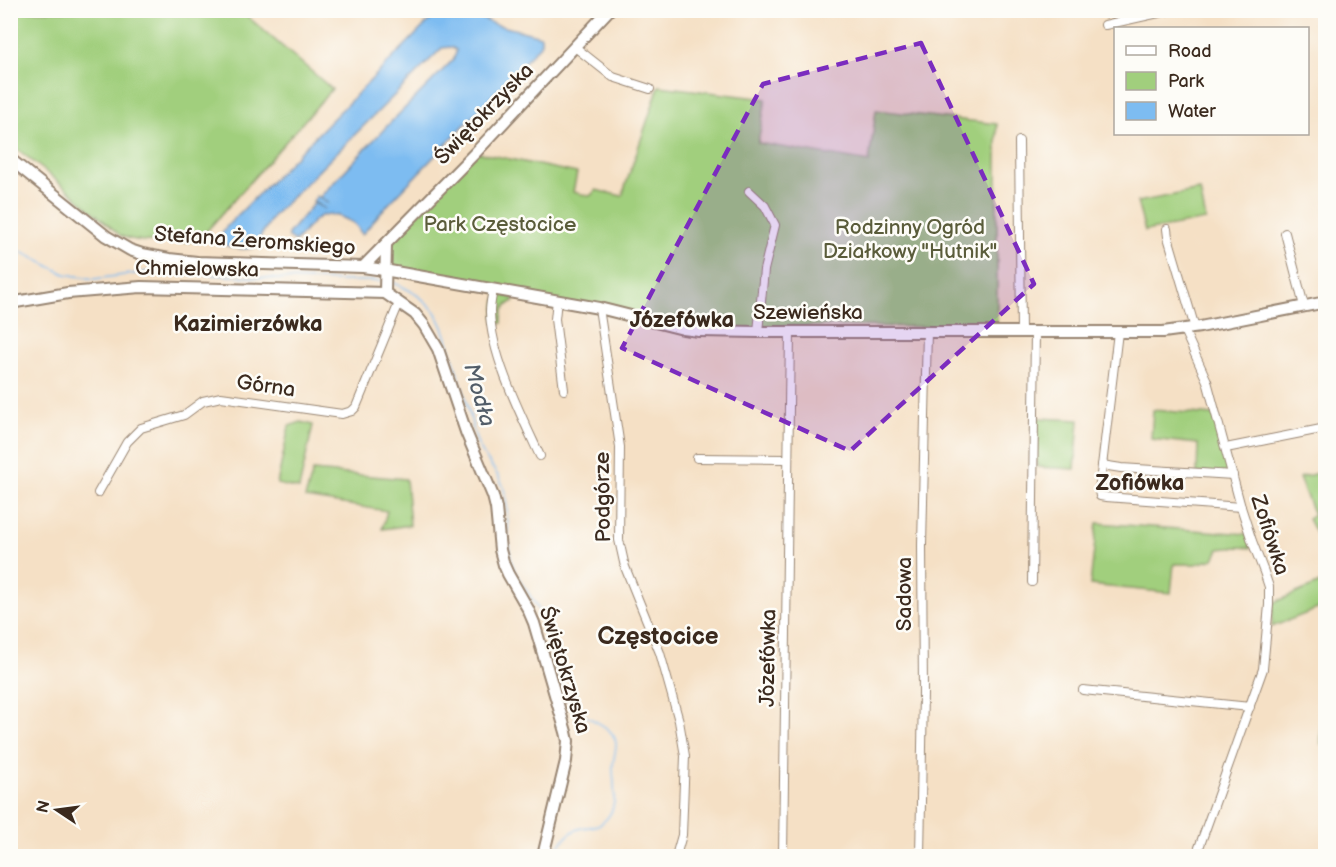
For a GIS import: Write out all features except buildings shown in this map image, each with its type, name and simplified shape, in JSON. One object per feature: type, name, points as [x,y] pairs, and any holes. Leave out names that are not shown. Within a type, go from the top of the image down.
[{"type":"street","name":"Świętokrzyska","points":[[363,267],[609,10]]},
{"type":"street","points":[[1104,25],[1172,10]]},
{"type":"street","points":[[575,47],[613,77],[650,89]]},
{"type":"street","points":[[1019,141],[1021,332]]},
{"type":"street","name":"Stefana Żeromskiego","points":[[10,159],[106,236],[142,254],[169,260],[197,262],[363,267],[384,281]]},
{"type":"street","points":[[749,191],[765,206],[775,225],[764,270],[758,332]]},
{"type":"street","points":[[1167,230],[1195,328]]},
{"type":"street","points":[[1285,233],[1304,306]]},
{"type":"street","points":[[384,281],[386,244]]},
{"type":"street","name":"Świętokrzyska","points":[[384,281],[399,303],[415,314],[424,325],[438,349],[466,432],[493,496],[504,565],[534,623],[566,732],[568,741],[566,761],[543,856]]},
{"type":"street","name":"Szewieńska","points":[[384,281],[493,289],[598,308],[699,331],[1163,332],[1195,328],[1326,302]]},
{"type":"street","name":"Chmielowska","points":[[10,303],[68,293],[141,286],[384,281]]},
{"type":"street","points":[[493,289],[490,310],[491,327],[497,352],[540,456]]},
{"type":"street","points":[[557,300],[555,319],[564,390]]},
{"type":"street","name":"Górna","points":[[98,493],[127,442],[141,428],[184,415],[203,401],[221,398],[342,414],[352,411],[356,407],[399,303]]},
{"type":"street","name":"Podgórze","points":[[598,308],[620,447],[619,540],[625,567],[660,653],[679,721],[685,756],[682,836],[676,856]]},
{"type":"street","name":"Zofiówka","points":[[1184,330],[1207,381],[1241,507],[1269,587],[1263,669],[1196,856]]},
{"type":"street","name":"Sadowa","points":[[920,856],[923,693],[922,545],[927,331]]},
{"type":"street","name":"Józefówka","points":[[783,856],[790,332]]},
{"type":"street","points":[[1032,582],[1035,332]]},
{"type":"street","points":[[1118,332],[1099,494],[1102,497],[1241,507]]},
{"type":"street","points":[[1226,448],[1326,428]]},
{"type":"street","points":[[697,458],[788,459]]},
{"type":"street","points":[[1102,465],[1233,476]]},
{"type":"street","points":[[1083,690],[1250,707]]},
{"type":"highlighted area","points":[[921,43],[1034,284],[850,451],[622,348],[763,84]]},
{"type":"green space","points":[[10,11],[241,11],[332,89],[198,241],[159,242],[129,239],[121,236],[11,144]]},
{"type":"green space","points":[[659,86],[766,99],[758,143],[869,162],[876,110],[997,124],[997,327],[761,326],[764,270],[758,332],[699,331],[384,270],[386,244],[476,152],[577,173],[573,192],[590,196],[596,190],[622,196]]},
{"type":"green space","points":[[1200,190],[1206,220],[1145,231],[1137,202]]},
{"type":"green space","points":[[497,294],[514,298],[514,301],[504,309],[502,323],[494,323]]},
{"type":"green space","points":[[1153,410],[1214,415],[1230,473],[1197,473],[1198,444],[1151,439]]},
{"type":"green space","points":[[1038,418],[1079,420],[1075,469],[1037,467]]},
{"type":"green space","points":[[301,422],[313,425],[299,489],[277,484],[289,426]]},
{"type":"green space","points":[[313,471],[406,479],[410,525],[382,529],[387,511],[305,498]]},
{"type":"green space","points":[[1326,471],[1325,551],[1308,519],[1314,515],[1299,478]]},
{"type":"green space","points":[[1097,523],[1247,534],[1251,548],[1219,549],[1214,559],[1196,564],[1174,564],[1171,593],[1090,585]]},
{"type":"green space","points":[[1325,581],[1325,606],[1272,627],[1273,603]]},
{"type":"green space","points":[[1322,666],[1325,666],[1325,745],[1321,744]]},
{"type":"water","points":[[439,11],[466,11],[494,24],[541,36],[541,44],[381,212],[362,235],[352,222],[341,217],[326,215],[315,220],[295,242],[288,237],[288,234],[314,203],[325,209],[313,201],[317,196],[329,204],[320,197],[453,60],[456,50],[451,47],[442,48],[274,215],[253,248],[227,246],[223,243],[222,233],[227,226]]},
{"type":"waterway","name":"Modła","points":[[10,246],[65,274],[94,279],[154,271],[278,279],[380,281]]},
{"type":"waterway","name":"Modła","points":[[391,282],[421,298],[440,320],[459,376],[477,442],[503,486],[513,566],[544,621],[561,687],[573,707],[610,731],[616,744],[613,768],[614,798],[608,817],[601,824],[585,827],[568,835],[554,856]]},
{"type":"district","name":"Józefówka","points":[[682,320]]},
{"type":"district","name":"Kazimierzówka","points":[[248,324]]},
{"type":"district","name":"Zofiówka","points":[[1140,483]]},
{"type":"district","name":"Częstocice","points":[[658,636]]},
{"type":"park label","name":"Park Częstocice","points":[[500,224]]},
{"type":"park label","name":"Rodzinny Ogród Działkowy \"Hutnik\"","points":[[910,239]]}]
